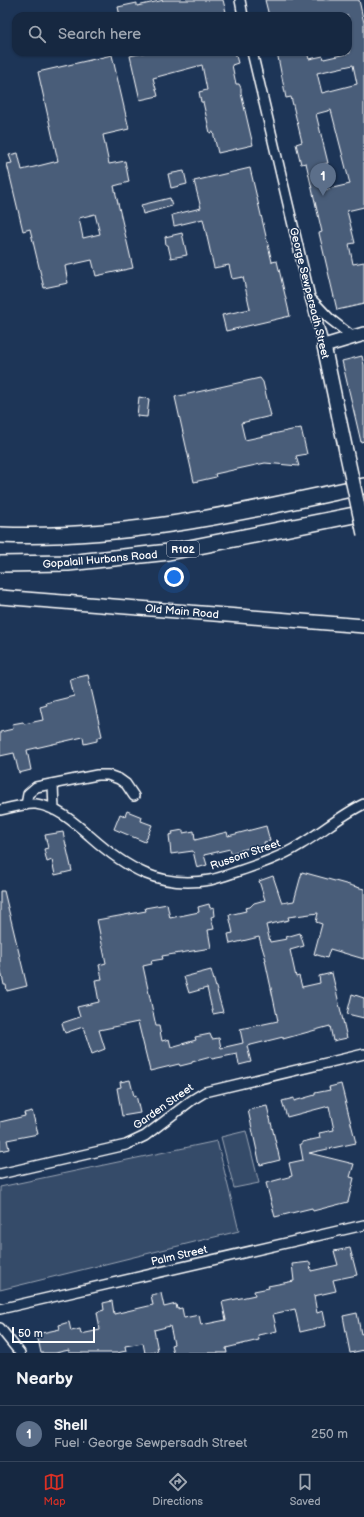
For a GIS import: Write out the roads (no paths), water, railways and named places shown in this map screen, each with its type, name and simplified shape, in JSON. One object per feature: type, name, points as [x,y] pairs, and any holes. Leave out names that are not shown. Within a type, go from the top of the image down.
[{"type":"main road","name":"R102","points":[[0,535],[29,536],[94,533],[169,525],[273,506],[364,486]]},
{"type":"main road","name":"Gopalall Hurbans Road","points":[[0,564],[68,563],[169,552],[364,513]]},
{"type":"street","points":[[240,0],[243,12]]},
{"type":"street","name":"George Sewpersadh Street","points":[[253,56],[310,298],[324,346],[364,534]]},
{"type":"street","points":[[310,298],[330,319],[359,336]]},
{"type":"street","points":[[324,346],[359,336]]},
{"type":"street","name":"Old Main Road","points":[[0,597],[364,626]]},
{"type":"street","points":[[26,805],[28,794],[34,788],[98,775],[108,775],[122,781],[134,796]]},
{"type":"street","points":[[53,784],[54,810]]},
{"type":"street","name":"Russom Street","points":[[0,810],[35,804],[54,810],[77,825],[107,851],[129,866],[147,875],[165,880],[192,881],[210,880],[281,856],[300,846],[338,819],[364,804]]},
{"type":"street","name":"Garden Street","points":[[0,1174],[126,1145],[144,1136],[205,1092],[364,1054]]},
{"type":"street","name":"Palm Street","points":[[0,1309],[364,1225]]},
{"type":"street","points":[[0,1328],[20,1353]]},
{"type":"place","name":"Shell","points":[[323,196]]}]
